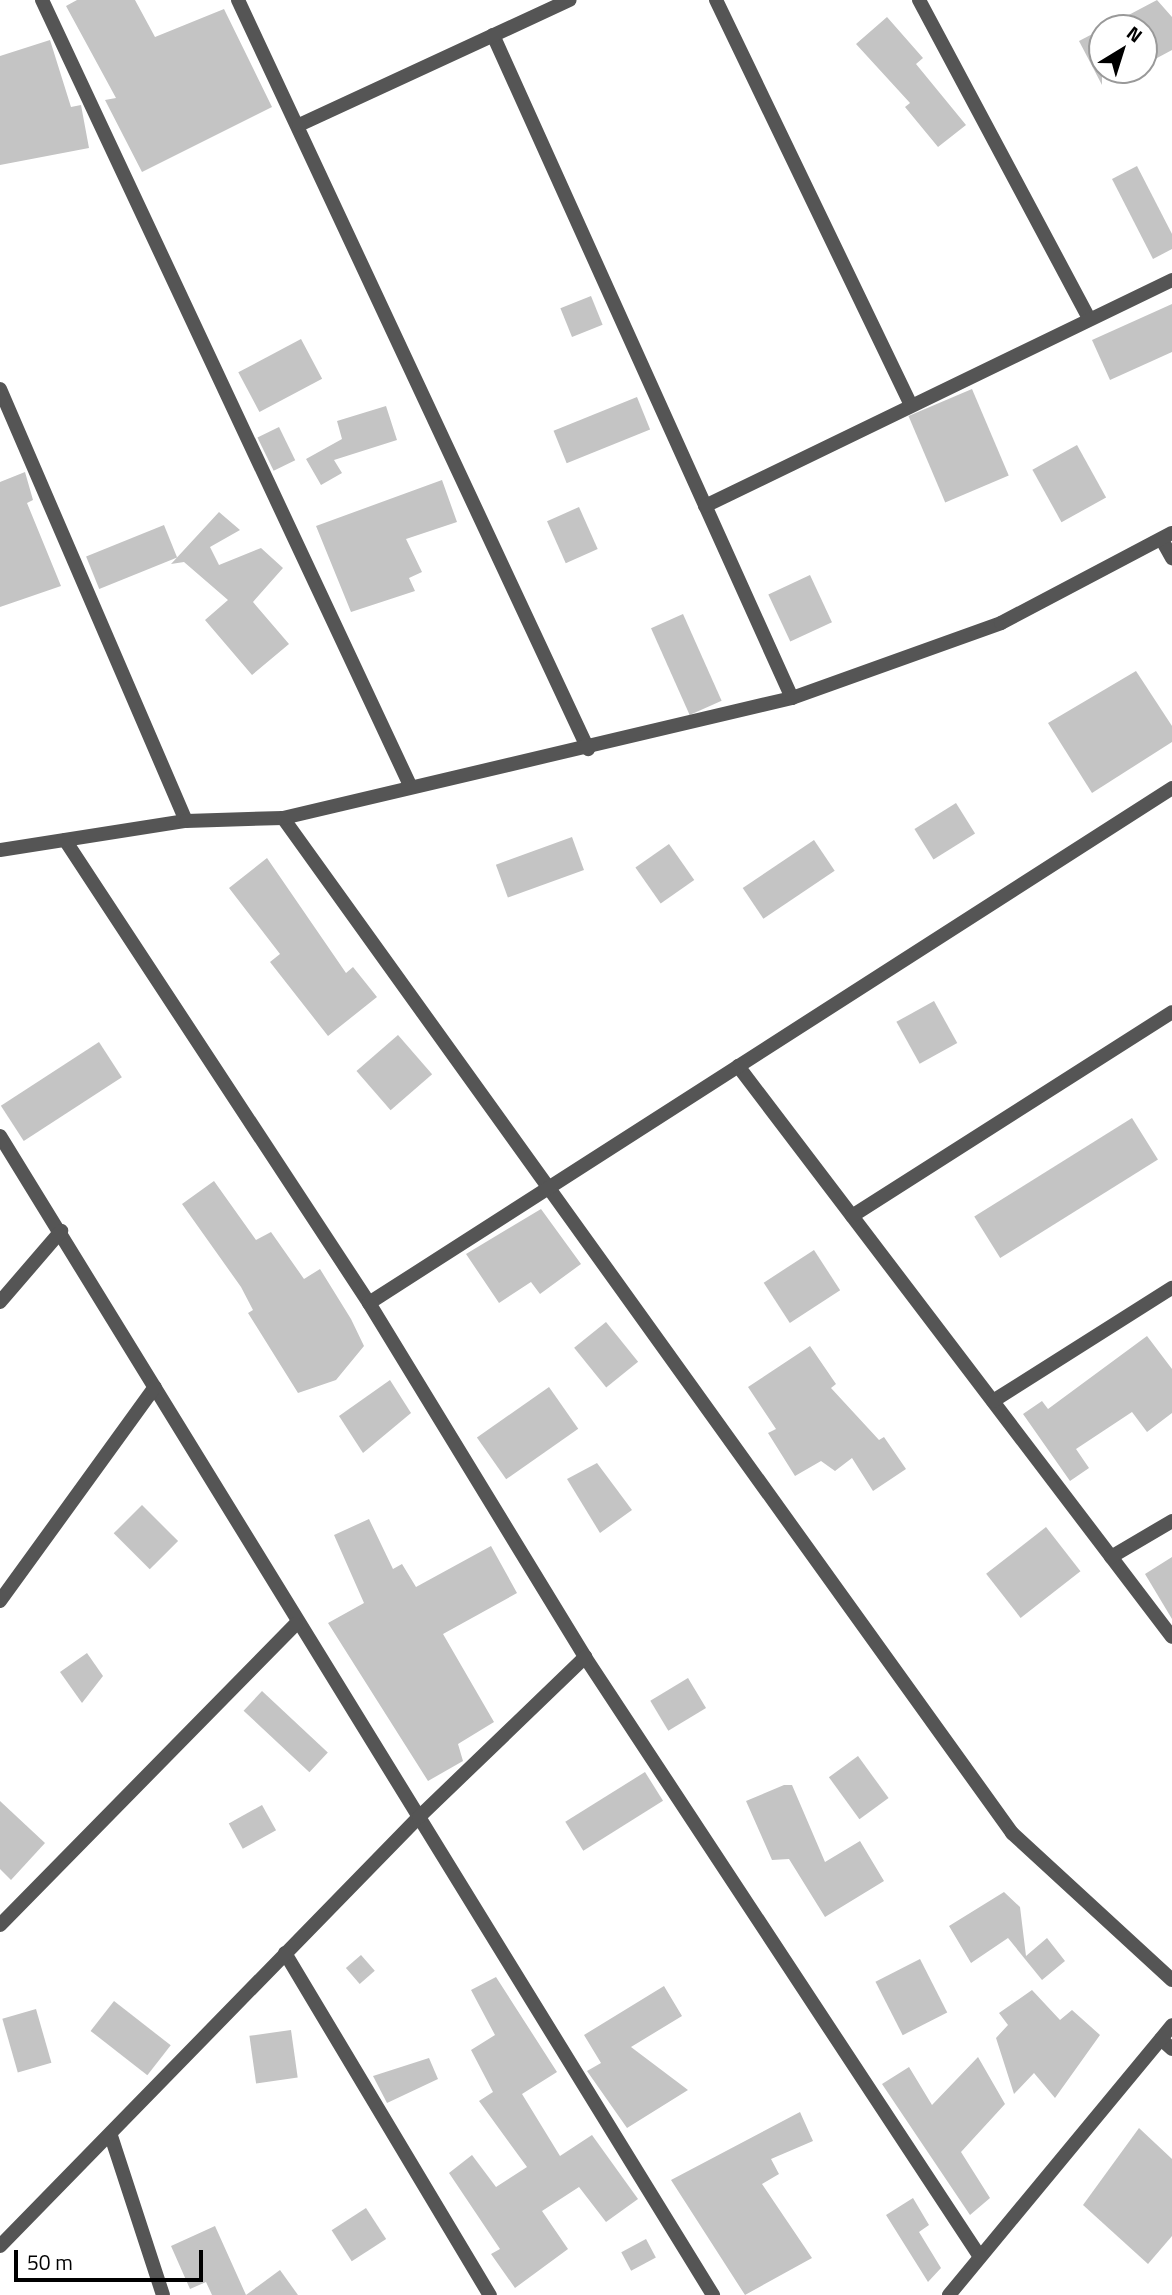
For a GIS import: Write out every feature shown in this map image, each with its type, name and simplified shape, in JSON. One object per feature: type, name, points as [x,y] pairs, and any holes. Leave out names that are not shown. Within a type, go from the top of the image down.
[{"type":"street","points":[[42,0],[409,783]]},
{"type":"street","points":[[238,0],[299,125],[588,749]]},
{"type":"street","points":[[299,125],[569,0]]},
{"type":"street","points":[[716,0],[911,406]]},
{"type":"street","points":[[919,0],[1089,319]]},
{"type":"street","points":[[493,35],[792,698]]},
{"type":"street","points":[[705,506],[1172,280]]},
{"type":"street","points":[[0,389],[186,821]]},
{"type":"street","points":[[0,850],[186,821],[283,818],[409,783],[588,749],[792,698],[1001,623],[1167,536],[1172,558]]},
{"type":"street","points":[[369,1303],[1172,788]]},
{"type":"street","points":[[283,818],[1012,1833],[1172,1980]]},
{"type":"street","points":[[65,839],[369,1303],[585,1657],[980,2257]]},
{"type":"street","points":[[852,1216],[1172,1012]]},
{"type":"street","points":[[738,1066],[1172,1637]]},
{"type":"street","points":[[0,1136],[61,1231],[296,1624],[419,1817],[713,2295]]},
{"type":"street","points":[[0,1302],[61,1231]]},
{"type":"street","points":[[993,1401],[1172,1288]]},
{"type":"street","points":[[0,1601],[155,1387]]},
{"type":"street","points":[[1111,1557],[1172,1521]]},
{"type":"street","points":[[0,1925],[296,1624]]},
{"type":"street","points":[[0,2246],[111,2136],[285,1952],[419,1817],[585,1657]]},
{"type":"street","points":[[285,1952],[490,2295]]},
{"type":"street","points":[[949,2295],[1166,2044],[1172,2025]]},
{"type":"street","points":[[111,2136],[163,2295]]},
{"type":"building","points":[[77,0],[135,0],[155,37],[224,9],[272,107],[142,172],[105,100],[116,98],[66,6]]},
{"type":"building","points":[[1157,0],[1172,17],[1172,50],[1158,58],[1158,14],[1130,14]]},
{"type":"building","points":[[887,17],[923,58],[916,64],[966,125],[938,147],[905,107],[910,103],[856,44]]},
{"type":"building","points":[[1088,36],[1088,58],[1079,41]]},
{"type":"building","points":[[50,40],[71,107],[81,105],[89,148],[0,165],[0,56]]},
{"type":"building","points":[[1137,166],[1172,234],[1172,249],[1153,259],[1112,179]]},
{"type":"building","points":[[591,296],[603,325],[572,337],[560,308]]},
{"type":"building","points":[[1172,304],[1172,352],[1110,380],[1092,340]]},
{"type":"building","points":[[301,339],[322,379],[259,412],[238,372]]},
{"type":"building","points":[[972,389],[1009,476],[945,502],[908,416]]},
{"type":"building","points":[[637,397],[650,429],[567,463],[554,431]]},
{"type":"building","points":[[386,406],[397,440],[334,460],[342,473],[321,485],[306,459],[342,439],[337,421]]},
{"type":"building","points":[[279,427],[295,460],[274,471],[257,438]]},
{"type":"building","points":[[1077,445],[1106,497],[1061,522],[1032,470]]},
{"type":"building","points":[[25,472],[33,500],[27,503],[61,586],[0,607],[0,482]]},
{"type":"building","points":[[442,480],[457,522],[406,539],[422,572],[409,578],[415,591],[351,612],[316,526]]},
{"type":"building","points":[[579,507],[598,549],[566,563],[547,521]]},
{"type":"building","points":[[219,512],[240,530],[210,547],[219,565],[261,548],[283,568],[253,602],[289,644],[252,675],[205,620],[228,600],[184,562],[171,564]]},
{"type":"building","points":[[164,525],[177,557],[99,589],[86,556]]},
{"type":"building","points":[[810,575],[832,622],[790,642],[768,594]]},
{"type":"building","points":[[683,614],[722,701],[690,715],[651,628]]},
{"type":"building","points":[[1136,671],[1172,726],[1172,742],[1092,793],[1048,723]]},
{"type":"building","points":[[956,803],[975,834],[934,859],[914,829]]},
{"type":"building","points":[[572,837],[584,870],[508,898],[496,865]]},
{"type":"building","points":[[814,840],[835,871],[763,919],[743,888]]},
{"type":"building","points":[[669,844],[694,880],[661,904],[635,868]]},
{"type":"building","points":[[267,858],[346,973],[353,967],[377,997],[328,1036],[270,962],[280,954],[229,888]]},
{"type":"building","points":[[934,1001],[957,1043],[920,1064],[896,1022]]},
{"type":"building","points":[[398,1035],[432,1074],[391,1110],[356,1071]]},
{"type":"building","points":[[99,1042],[122,1077],[24,1141],[1,1106]]},
{"type":"building","points":[[1132,1118],[1158,1160],[1000,1258],[974,1217]]},
{"type":"building","points":[[214,1181],[256,1240],[271,1232],[304,1279],[320,1269],[351,1319],[364,1346],[336,1380],[298,1393],[248,1313],[253,1310],[241,1287],[182,1204]]},
{"type":"building","points":[[541,1209],[581,1264],[540,1294],[531,1282],[499,1303],[466,1254]]},
{"type":"building","points":[[814,1250],[840,1290],[790,1323],[764,1283]]},
{"type":"building","points":[[606,1322],[638,1362],[606,1387],[574,1348]]},
{"type":"building","points":[[1147,1336],[1172,1369],[1172,1413],[1147,1432],[1132,1412],[1076,1449],[1089,1468],[1070,1481],[1023,1414],[1042,1401],[1048,1409]]},
{"type":"building","points":[[810,1346],[836,1384],[831,1388],[879,1440],[884,1437],[906,1469],[873,1491],[852,1458],[835,1471],[821,1461],[795,1476],[768,1433],[776,1429],[748,1387]]},
{"type":"building","points":[[390,1380],[411,1413],[363,1453],[339,1416]]},
{"type":"building","points":[[549,1387],[578,1429],[506,1479],[477,1437]]},
{"type":"building","points":[[597,1463],[632,1510],[600,1533],[567,1479]]},
{"type":"building","points":[[142,1505],[178,1541],[150,1569],[114,1533]]},
{"type":"building","points":[[369,1519],[393,1569],[402,1564],[416,1587],[491,1546],[517,1593],[443,1634],[494,1722],[458,1744],[463,1761],[428,1781],[328,1623],[364,1603],[334,1535]]},
{"type":"building","points":[[1046,1527],[1080,1571],[1021,1618],[986,1574]]},
{"type":"building","points":[[1172,1557],[1172,1619],[1145,1574]]},
{"type":"building","points":[[87,1653],[103,1676],[82,1703],[60,1672]]},
{"type":"building","points":[[688,1678],[706,1708],[668,1731],[650,1701]]},
{"type":"building","points":[[262,1691],[328,1752],[309,1772],[244,1711]]},
{"type":"building","points":[[858,1756],[889,1798],[859,1819],[829,1777]]},
{"type":"building","points":[[645,1772],[663,1801],[583,1851],[565,1822]]},
{"type":"building","points":[[784,1785],[792,1785],[825,1862],[860,1841],[884,1881],[825,1917],[789,1859],[772,1860],[746,1801]]},
{"type":"building","points":[[0,1801],[45,1843],[11,1880],[0,1869]]},
{"type":"building","points":[[262,1805],[276,1830],[243,1849],[229,1823]]},
{"type":"building","points":[[1004,1892],[1020,1907],[1026,1956],[1047,1938],[1065,1961],[1042,1980],[1008,1938],[971,1963],[949,1926]]},
{"type":"building","points":[[361,1955],[375,1971],[360,1984],[346,1968]]},
{"type":"building","points":[[920,1959],[947,2012],[903,2035],[875,1982]]},
{"type":"building","points":[[496,1977],[557,2072],[522,2094],[560,2156],[592,2135],[638,2199],[606,2222],[579,2187],[542,2211],[568,2249],[515,2288],[491,2254],[500,2249],[449,2173],[472,2155],[496,2187],[527,2167],[479,2101],[493,2092],[471,2050],[495,2035],[471,1990]]},
{"type":"building","points":[[664,1986],[682,2016],[631,2047],[688,2090],[627,2128],[587,2071],[601,2063],[584,2035]]},
{"type":"building","points":[[1032,1990],[1060,2020],[1072,2010],[1100,2035],[1055,2098],[1034,2073],[1014,2094],[996,2038],[1008,2025],[999,2013]]},
{"type":"building","points":[[114,2001],[171,2045],[147,2075],[91,2031]]},
{"type":"building","points":[[36,2009],[51,2063],[18,2072],[2,2019]]},
{"type":"building","points":[[291,2030],[298,2078],[256,2083],[249,2036]]},
{"type":"building","points":[[978,2057],[1005,2104],[961,2152],[990,2198],[970,2215],[882,2084],[909,2067],[932,2105]]},
{"type":"building","points":[[429,2058],[438,2079],[387,2103],[373,2076]]},
{"type":"building","points":[[800,2112],[813,2141],[771,2159],[779,2174],[762,2184],[812,2258],[745,2295],[671,2180]]},
{"type":"building","points":[[1139,2128],[1172,2159],[1172,2236],[1148,2264],[1083,2205]]},
{"type":"building","points":[[913,2198],[929,2225],[919,2232],[941,2268],[928,2282],[886,2215]]},
{"type":"building","points":[[366,2208],[386,2239],[352,2261],[332,2230]]},
{"type":"building","points":[[215,2226],[246,2295],[212,2295],[206,2282],[190,2289],[171,2246]]},
{"type":"building","points":[[646,2239],[656,2258],[631,2271],[621,2252]]},
{"type":"building","points":[[280,2270],[298,2295],[246,2295]]}]
